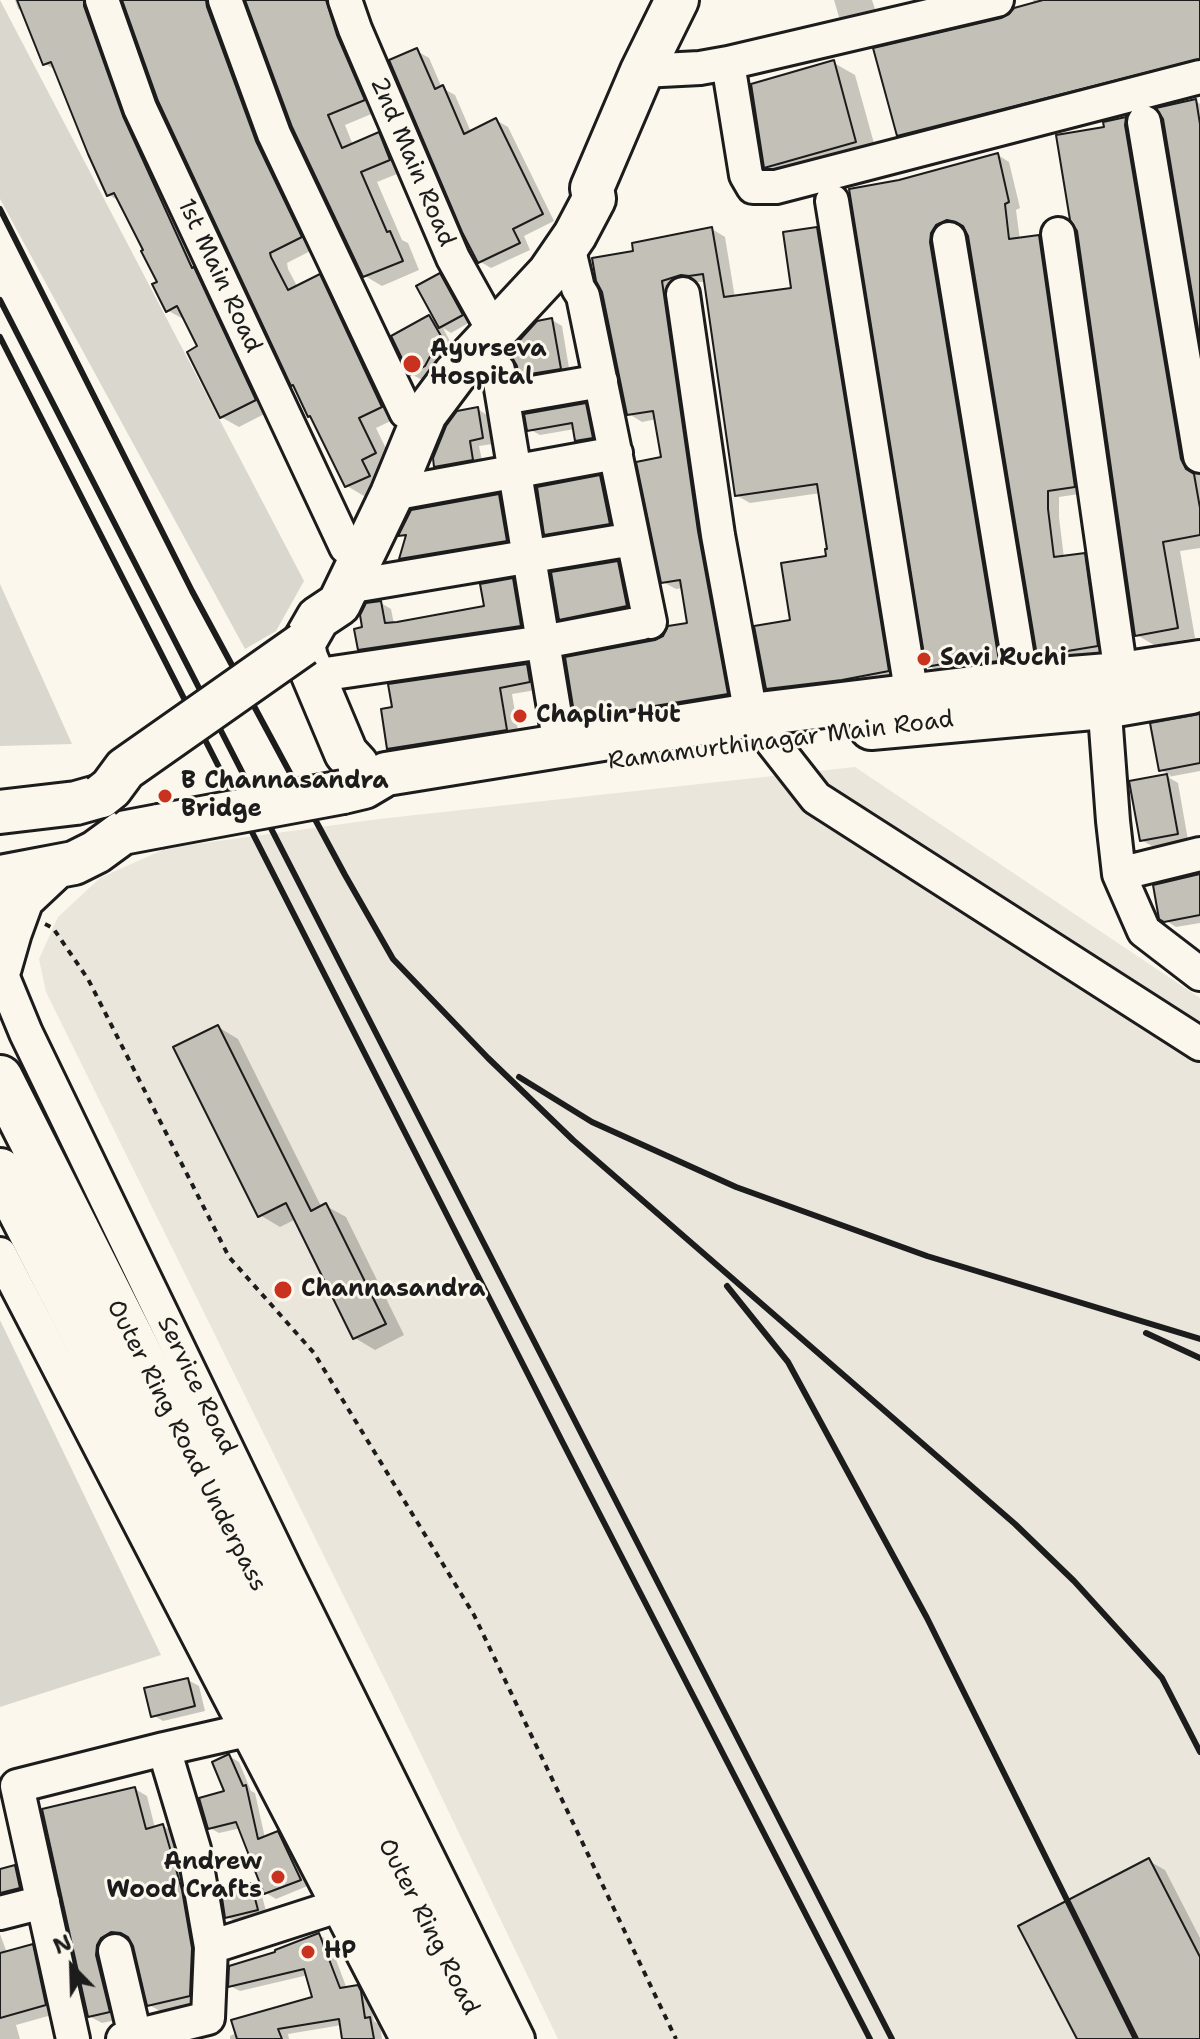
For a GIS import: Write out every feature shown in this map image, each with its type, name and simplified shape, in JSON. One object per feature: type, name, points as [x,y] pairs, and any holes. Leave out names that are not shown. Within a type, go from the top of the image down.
[{"type":"highway","name":"Outer Ring Road Underpass","points":[[0,1078],[370,1815]]},
{"type":"highway","name":"Outer Ring Road Underpass","points":[[0,1171],[370,1815]]},
{"type":"highway","name":"Outer Ring Road","points":[[370,1815],[445,2039]]},
{"type":"highway","name":"Outer Ring Road","points":[[370,1815],[485,2039]]},
{"type":"main road","points":[[354,781],[346,753],[306,658],[314,642],[316,607],[347,567],[392,494],[425,414],[455,374],[549,273],[568,246],[594,199],[592,188],[642,71],[677,0]]},
{"type":"main road","points":[[347,567],[406,412],[440,367],[540,260],[578,195],[592,188]]},
{"type":"main road","points":[[0,812],[88,800],[111,788],[125,769],[314,642]]},
{"type":"main road","name":"Ramamurthinagar Main Road","points":[[9,893],[55,868],[96,852],[122,833],[386,774],[560,745],[760,727],[1109,685],[1200,662]]},
{"type":"main road","name":"Ramamurthinagar Main Road","points":[[914,710],[1022,682],[1200,690]]},
{"type":"main road","name":"Ramamurthinagar Main Road","points":[[354,781],[386,793],[760,727]]},
{"type":"main road","points":[[0,796],[88,800]]},
{"type":"main road","points":[[0,969],[9,893]]},
{"type":"street","name":"1st Main Road","points":[[102,0],[140,108],[347,567]]},
{"type":"street","points":[[225,0],[274,134],[406,412]]},
{"type":"street","name":"2nd Main Road","points":[[345,0],[453,258],[487,319]]},
{"type":"street","points":[[642,71],[728,63],[997,0]]},
{"type":"street","points":[[728,63],[746,175],[753,187],[776,187],[1200,77]]},
{"type":"street","points":[[1144,122],[1200,456]]},
{"type":"street","points":[[832,201],[914,710]]},
{"type":"street","points":[[1058,234],[1109,685],[1113,821],[1119,874],[1144,931],[1200,974]]},
{"type":"street","points":[[949,239],[1022,682]]},
{"type":"street","points":[[314,642],[543,642],[646,622],[616,453],[583,296],[578,288],[568,246]]},
{"type":"street","points":[[683,294],[718,535],[760,727],[816,798],[1200,1044]]},
{"type":"street","points":[[560,745],[500,384],[601,381]]},
{"type":"street","points":[[392,494],[616,453]]},
{"type":"street","points":[[347,567],[528,556],[633,539]]},
{"type":"street","points":[[1119,874],[1200,854]]},
{"type":"street","name":"Service Road","points":[[0,969],[33,1047],[280,1559],[370,1815],[518,2039]]},
{"type":"street","points":[[0,1254],[407,2039]]},
{"type":"street","points":[[73,2039],[43,1902],[13,1835],[17,1786],[247,1730]]},
{"type":"street","points":[[115,1951],[129,2038],[208,2028],[211,1947],[194,1849],[164,1749]]},
{"type":"street","points":[[0,1913],[43,1902]]},
{"type":"street","points":[[211,1947],[338,1906]]},
{"type":"path","points":[[9,893],[53,928],[88,979],[229,1257],[314,1353],[474,1615],[676,2039]]},
{"type":"shaded area","points":[[0,0],[304,581],[276,631],[245,649],[0,199]]},
{"type":"shaded area","points":[[0,584],[72,744],[0,746]]},
{"type":"shaded area","points":[[855,767],[1200,998],[1200,2039],[558,2039],[394,1698],[46,992],[39,959],[58,917],[100,878],[167,848],[379,819]]},
{"type":"shaded area","points":[[0,1320],[161,1655],[0,1707]]},
{"type":"building","points":[[17,0],[84,0],[123,116],[256,400],[220,418],[187,352],[197,346],[177,306],[166,312],[152,284],[157,282],[143,250],[114,193],[107,196],[51,62],[43,65]]},
{"type":"building","points":[[122,0],[206,0],[256,141],[302,237],[270,253],[271,257],[288,290],[320,274],[382,407],[359,418],[376,453],[362,460],[370,476],[345,487],[310,416],[291,386],[158,101]]},
{"type":"building","points":[[245,0],[326,0],[337,35],[365,100],[328,115],[342,148],[379,132],[390,160],[361,172],[403,261],[363,277],[292,127]]},
{"type":"building","points":[[1043,0],[1200,0],[1200,59],[897,136],[873,48],[1001,18],[1014,8]]},
{"type":"building","points":[[417,48],[435,89],[443,85],[464,134],[496,118],[543,214],[513,229],[520,243],[478,263],[389,60]]},
{"type":"building","points":[[834,60],[856,142],[764,168],[751,84]]},
{"type":"building","points":[[1196,99],[1200,124],[1200,341],[1163,119],[1156,108]]},
{"type":"building","points":[[1126,117],[1181,459],[1186,469],[1194,474],[1200,508],[1200,535],[1163,542],[1178,628],[1135,636],[1077,231],[1070,220],[1056,135],[1104,127],[1103,122]]},
{"type":"building","points":[[998,153],[1009,202],[1005,204],[1009,239],[1039,235],[1075,487],[1048,491],[1054,557],[1085,553],[1098,646],[1037,656],[968,236],[963,226],[947,220],[936,225],[930,242],[999,661],[954,666],[953,662],[926,667],[849,189],[899,180]]},
{"type":"building","points":[[712,227],[724,297],[791,288],[783,232],[817,227],[889,671],[766,689],[754,626],[790,620],[781,563],[826,556],[817,484],[735,496],[703,274],[681,275],[662,281],[698,531],[728,694],[575,719],[565,657],[655,640],[663,636],[668,626],[687,623],[680,580],[661,583],[636,462],[661,457],[653,411],[627,415],[592,258],[633,251],[632,243]]},
{"type":"building","points":[[440,273],[463,315],[439,328],[416,286]]},
{"type":"building","points":[[429,315],[441,336],[425,366],[410,375],[391,336]]},
{"type":"building","points":[[552,318],[561,369],[518,376],[517,366],[509,352],[537,321]]},
{"type":"building","points":[[586,403],[593,438],[575,441],[572,423],[527,431],[524,414]]},
{"type":"building","points":[[478,407],[483,438],[470,441],[473,460],[434,467],[433,458],[446,426],[457,411]]},
{"type":"building","points":[[600,475],[610,524],[544,535],[537,487]]},
{"type":"building","points":[[499,494],[507,541],[399,559],[406,535],[398,536],[411,510]]},
{"type":"building","points":[[618,561],[627,606],[559,620],[551,572]]},
{"type":"building","points":[[513,578],[521,626],[358,650],[354,629],[362,627],[360,615],[366,603],[381,601],[385,623],[397,622],[484,606],[480,584]]},
{"type":"building","points":[[527,664],[530,682],[500,688],[507,730],[387,749],[381,709],[392,707],[388,684]]},
{"type":"building","points":[[1200,714],[1200,763],[1159,771],[1150,723]]},
{"type":"building","points":[[1167,774],[1178,834],[1140,841],[1129,781]]},
{"type":"building","points":[[1200,874],[1200,915],[1164,922],[1159,919],[1153,885]]},
{"type":"building","points":[[218,1025],[311,1211],[326,1203],[386,1324],[353,1339],[286,1203],[258,1217],[173,1047]]},
{"type":"building","points":[[188,1678],[195,1706],[151,1717],[144,1688]]},
{"type":"building","points":[[229,1754],[243,1786],[246,1785],[258,1839],[278,1831],[301,1880],[264,1894],[236,1822],[208,1829],[199,1798],[224,1791],[212,1762]]},
{"type":"building","points":[[135,1787],[146,1829],[163,1824],[182,1890],[192,1948],[190,1996],[147,2006],[133,1946],[128,1937],[111,1932],[101,1938],[96,1955],[110,2012],[88,2017],[42,1809]]},
{"type":"building","points":[[1149,1858],[1200,1957],[1200,2039],[1077,2039],[1018,1926]]},
{"type":"building","points":[[15,1865],[20,1888],[0,1893],[0,1869]]},
{"type":"building","points":[[251,1883],[258,1910],[225,1918],[221,1891]]},
{"type":"building","points":[[319,1933],[340,1988],[358,1985],[365,2018],[370,2017],[374,2039],[342,2039],[339,2019],[278,2029],[282,2039],[237,2039],[231,2020],[312,1997],[304,1969],[228,1987],[229,1966],[275,1952]]},
{"type":"building","points":[[33,1944],[46,2005],[0,2018],[0,1953]]},
{"type":"railway","points":[[0,209],[192,591],[393,959],[488,1058],[573,1140],[1015,1524],[1074,1581],[1162,1678],[1200,1752]]},
{"type":"railway","points":[[0,300],[892,2039]]},
{"type":"railway","points":[[0,337],[870,2039]]},
{"type":"railway","points":[[519,1077],[592,1122],[736,1187],[927,1256],[1200,1339]]},
{"type":"railway","points":[[727,1286],[788,1362],[927,1618],[1136,2039]]},
{"type":"railway","points":[[1146,1333],[1200,1358]]},
{"type":"place","name":"Ayurseva Hospital","points":[[412,364]]},
{"type":"place","name":"Savi Ruchi","points":[[924,659]]},
{"type":"place","name":"Chaplin Hut","points":[[520,716]]},
{"type":"place","name":"B Channasandra Bridge","points":[[165,796]]},
{"type":"place","name":"Channasandra","points":[[283,1290]]},
{"type":"place","name":"Andrew Wood Crafts","points":[[278,1877]]},
{"type":"place","name":"HP","points":[[308,1952]]}]
